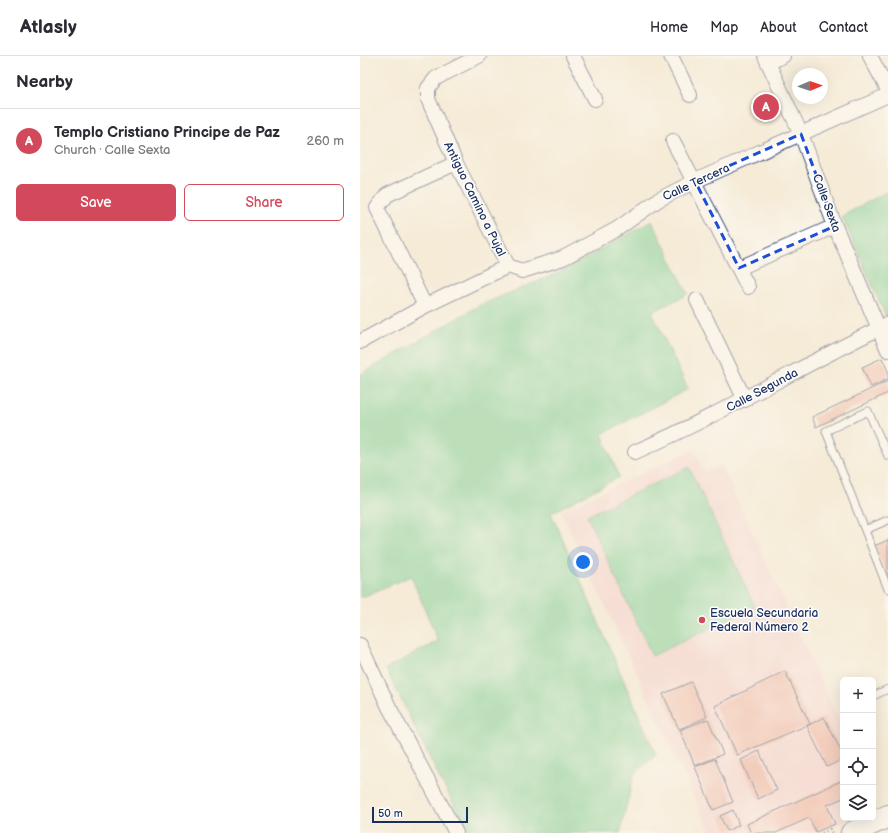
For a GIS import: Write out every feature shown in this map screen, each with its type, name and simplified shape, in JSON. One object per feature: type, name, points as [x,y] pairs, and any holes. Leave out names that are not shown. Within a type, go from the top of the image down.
[{"type":"main road","points":[[852,833],[888,816]]},
{"type":"street","name":"Antiguo Camino a Pujal","points":[[360,342],[425,306],[508,266],[456,163],[428,99],[428,88],[436,78],[479,56]]},
{"type":"street","points":[[573,56],[595,99]]},
{"type":"street","points":[[670,56],[690,95]]},
{"type":"street","points":[[767,59],[783,56]]},
{"type":"street","points":[[870,56],[888,90]]},
{"type":"street","name":"Calle Sexta","points":[[767,59],[802,134],[835,226],[883,326],[888,350]]},
{"type":"street","name":"Calle Tercera","points":[[508,266],[522,271],[563,258],[617,229],[658,200],[695,181],[888,95]]},
{"type":"street","points":[[673,141],[695,181],[748,287]]},
{"type":"street","points":[[425,306],[377,208],[387,195],[456,163]]},
{"type":"street","points":[[739,268],[835,226]]},
{"type":"street","points":[[697,300],[745,400]]},
{"type":"street","name":"Calle Segunda","points":[[635,452],[683,431],[745,400],[883,326]]},
{"type":"street","points":[[360,645],[389,707],[456,833]]},
{"type":"lane","points":[[888,456],[868,411],[826,430],[888,589]]},
{"type":"lane","points":[[865,530],[888,520]]},
{"type":"lane","points":[[876,695],[888,689]]},
{"type":"path","points":[[822,833],[830,829],[832,833]]},
{"type":"highlighted area","points":[[801,134],[835,226],[739,268],[695,181]]},
{"type":"shaded area","name":"Escuela Secundaria Federal Número 2","points":[[694,449],[704,472],[721,465],[840,723],[840,821],[844,821],[819,833],[711,833],[561,511]]},
{"type":"green space","points":[[888,191],[888,316],[886,317],[842,216]]},
{"type":"green space","points":[[652,221],[688,294],[652,312],[688,389],[602,434],[619,477],[551,513],[656,755],[634,774],[620,833],[470,833],[439,777],[386,669],[438,641],[411,576],[360,598],[360,375],[480,305],[556,274]]},
{"type":"green space","points":[[689,467],[755,607],[652,656],[587,516]]},
{"type":"building","points":[[882,358],[888,371],[888,379],[871,387],[862,367]]},
{"type":"building","points":[[888,381],[888,393],[816,427],[812,417]]},
{"type":"building","points":[[888,540],[888,579],[874,546]]},
{"type":"building","points":[[785,671],[810,724],[737,755],[715,706]]},
{"type":"building","points":[[691,682],[707,717],[679,729],[663,694]]},
{"type":"building","points":[[824,717],[840,749],[840,760],[827,767],[807,726]]},
{"type":"building","points":[[708,719],[723,754],[695,766],[680,730]]},
{"type":"building","points":[[759,751],[777,790],[758,799],[741,760]]},
{"type":"building","points":[[715,759],[733,802],[713,810],[695,767]]},
{"type":"building","points":[[840,781],[840,799],[827,805],[835,824],[816,832],[809,818],[776,833],[751,833],[747,824]]},
{"type":"building","points":[[733,810],[739,825],[727,831],[720,816]]},
{"type":"place","name":"Templo Cristiano Principe de Paz","points":[[766,107]]},
{"type":"place","name":"Escuela Secundaria Federal Número 2","points":[[702,620]]}]
